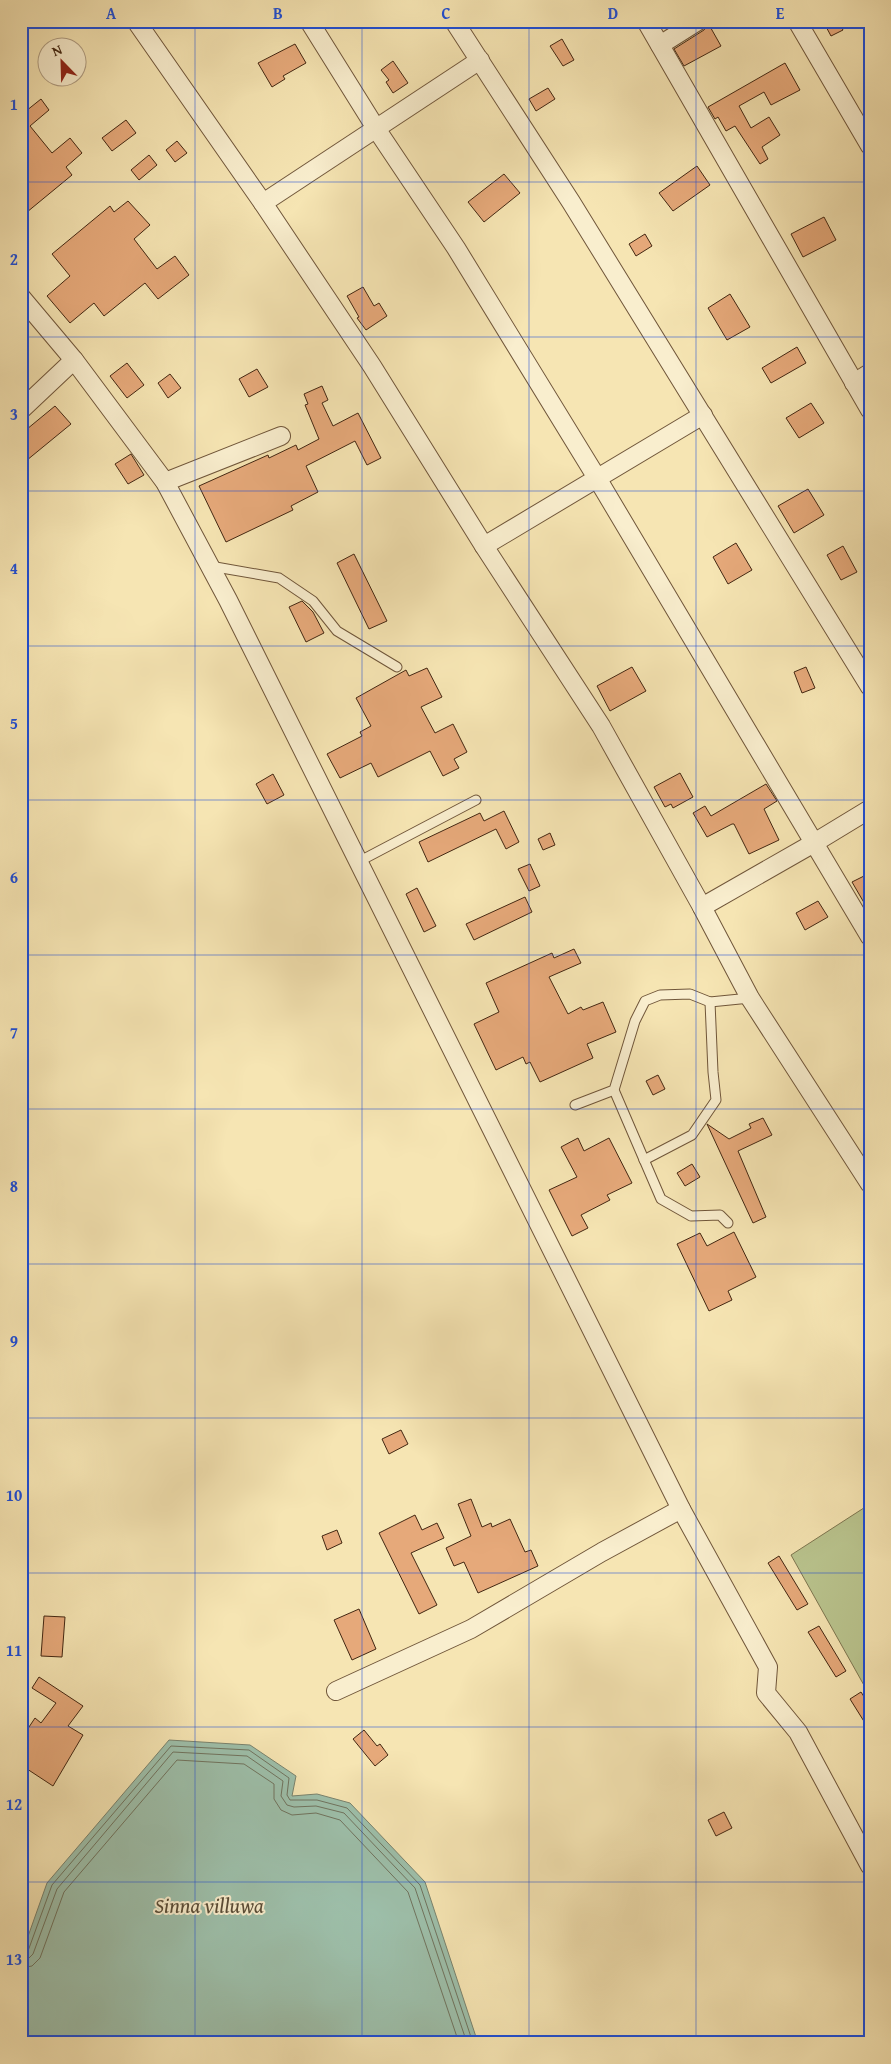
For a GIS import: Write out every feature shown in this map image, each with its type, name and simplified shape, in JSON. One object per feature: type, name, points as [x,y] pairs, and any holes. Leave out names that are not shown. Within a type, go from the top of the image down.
[{"type":"street","points":[[136,21],[263,203],[372,366],[484,546],[602,726],[750,998],[870,1184]]},
{"type":"street","points":[[309,21],[377,130],[456,248],[597,478],[870,937]]},
{"type":"street","points":[[454,21],[571,202],[870,687]]},
{"type":"street","points":[[646,21],[870,410]]},
{"type":"street","points":[[660,45],[698,21]]},
{"type":"street","points":[[797,21],[870,146]]},
{"type":"street","points":[[263,203],[377,130],[480,60]]},
{"type":"street","points":[[21,297],[74,360],[165,482],[210,566],[681,1509],[768,1667],[766,1693],[798,1732],[870,1866]]},
{"type":"street","points":[[21,410],[74,360]]},
{"type":"street","points":[[854,383],[870,373]]},
{"type":"street","points":[[484,546],[703,415]]},
{"type":"street","points":[[165,482],[281,436]]},
{"type":"street","points":[[702,907],[814,844],[870,809]]},
{"type":"street","points":[[336,1691],[471,1629],[602,1552],[681,1509]]},
{"type":"lane","points":[[210,566],[279,578],[313,601],[337,631],[398,667]]},
{"type":"lane","points":[[358,862],[476,800]]},
{"type":"lane","points":[[728,1223],[720,1214],[692,1216],[661,1199],[614,1090],[635,1021],[645,1001],[660,995],[690,994],[710,1002],[750,998]]},
{"type":"lane","points":[[644,1160],[692,1136],[716,1100],[710,1002]]},
{"type":"lane","points":[[575,1105],[614,1090]]},
{"type":"green space","points":[[870,1504],[870,1696],[791,1555]]},
{"type":"water","name":"Sinna villuwa","points":[[169,1740],[250,1745],[296,1776],[292,1796],[317,1794],[350,1803],[425,1882],[478,2043],[21,2043],[21,1956],[47,1883]]},
{"type":"building","points":[[823,21],[838,21],[843,30],[831,36]]},
{"type":"building","points":[[708,23],[721,46],[684,66],[674,49],[704,30]]},
{"type":"building","points":[[562,39],[574,60],[563,66],[550,46]]},
{"type":"building","points":[[295,44],[306,63],[283,76],[285,79],[272,87],[258,63]]},
{"type":"building","points":[[393,61],[408,83],[393,93],[386,82],[389,80],[381,70]]},
{"type":"building","points":[[785,63],[800,90],[771,105],[764,92],[739,106],[751,128],[769,117],[780,135],[762,147],[768,159],[760,164],[735,126],[726,131],[718,117],[715,119],[708,107]]},
{"type":"building","points":[[548,88],[555,99],[536,111],[529,99]]},
{"type":"building","points":[[41,99],[49,110],[30,126],[52,153],[70,138],[82,153],[66,167],[72,175],[21,217],[21,115]]},
{"type":"building","points":[[126,120],[136,133],[112,151],[102,138]]},
{"type":"building","points":[[177,141],[187,153],[175,162],[166,150]]},
{"type":"building","points":[[149,155],[157,165],[139,180],[131,170]]},
{"type":"building","points":[[697,166],[710,185],[673,211],[659,193]]},
{"type":"building","points":[[504,174],[520,193],[484,222],[468,202]]},
{"type":"building","points":[[128,201],[150,225],[134,239],[157,269],[175,256],[189,275],[158,299],[145,283],[104,316],[94,303],[70,323],[47,296],[70,276],[52,254],[110,206],[114,212]]},
{"type":"building","points":[[824,217],[836,240],[803,257],[791,234]]},
{"type":"building","points":[[645,234],[652,246],[636,256],[629,244]]},
{"type":"building","points":[[363,287],[374,306],[379,303],[387,316],[366,330],[357,318],[359,317],[347,296]]},
{"type":"building","points":[[730,294],[750,327],[727,340],[708,308]]},
{"type":"building","points":[[797,347],[806,363],[771,383],[762,368]]},
{"type":"building","points":[[127,363],[144,385],[127,398],[110,376]]},
{"type":"building","points":[[257,369],[268,387],[249,397],[239,379]]},
{"type":"building","points":[[170,374],[181,388],[168,398],[158,383]]},
{"type":"building","points":[[322,386],[328,400],[322,403],[333,426],[358,413],[381,458],[367,465],[355,441],[306,466],[318,492],[291,506],[293,510],[226,542],[199,486],[268,455],[269,458],[296,445],[298,450],[319,439],[305,405],[308,404],[304,394]]},
{"type":"building","points":[[811,403],[824,423],[799,438],[786,418]]},
{"type":"building","points":[[55,406],[71,424],[21,465],[21,434]]},
{"type":"building","points":[[131,454],[144,475],[128,484],[115,464]]},
{"type":"building","points":[[808,489],[824,515],[794,533],[778,506]]},
{"type":"building","points":[[736,543],[752,570],[728,584],[713,557]]},
{"type":"building","points":[[843,546],[857,572],[841,580],[827,555]]},
{"type":"building","points":[[354,554],[387,621],[369,629],[337,563]]},
{"type":"building","points":[[302,601],[313,612],[324,633],[306,642],[289,607]]},
{"type":"building","points":[[632,667],[646,691],[610,711],[597,686]]},
{"type":"building","points":[[806,667],[815,688],[802,693],[794,672]]},
{"type":"building","points":[[427,668],[442,697],[421,707],[435,733],[453,724],[467,752],[454,759],[459,768],[443,776],[430,751],[378,777],[371,763],[340,778],[327,754],[362,736],[360,732],[371,726],[356,698],[406,670],[409,676]]},
{"type":"building","points":[[680,773],[693,797],[673,808],[671,804],[665,807],[654,787]]},
{"type":"building","points":[[273,774],[284,795],[267,804],[256,784]]},
{"type":"building","points":[[766,784],[777,801],[764,809],[779,840],[749,854],[734,824],[707,837],[693,813],[705,806],[711,816]]},
{"type":"building","points":[[504,811],[519,842],[506,849],[496,829],[428,862],[419,842],[480,813],[484,821]]},
{"type":"building","points":[[550,833],[555,845],[543,850],[538,839]]},
{"type":"building","points":[[530,864],[540,886],[529,891],[518,869]]},
{"type":"building","points":[[870,873],[870,913],[852,882]]},
{"type":"building","points":[[417,888],[436,926],[424,932],[406,894]]},
{"type":"building","points":[[525,897],[532,912],[474,940],[466,924]]},
{"type":"building","points":[[818,901],[828,917],[805,930],[796,913]]},
{"type":"building","points":[[574,949],[581,963],[549,977],[568,1014],[581,1007],[583,1010],[603,1002],[616,1032],[587,1044],[593,1058],[540,1082],[530,1062],[526,1064],[523,1057],[496,1070],[474,1024],[499,1012],[486,983],[552,953],[554,958]]},
{"type":"building","points":[[658,1075],[665,1089],[653,1095],[646,1081]]},
{"type":"building","points":[[763,1118],[772,1135],[738,1151],[766,1217],[753,1223],[707,1124],[729,1139],[751,1128],[749,1124]]},
{"type":"building","points":[[578,1138],[584,1151],[609,1138],[632,1183],[607,1195],[610,1200],[581,1215],[588,1228],[572,1236],[549,1190],[577,1177],[561,1147]]},
{"type":"building","points":[[692,1164],[700,1177],[685,1186],[677,1173]]},
{"type":"building","points":[[734,1232],[756,1277],[728,1291],[732,1300],[709,1311],[677,1244],[700,1233],[707,1246]]},
{"type":"building","points":[[401,1430],[408,1444],[389,1454],[382,1439]]},
{"type":"building","points":[[471,1499],[482,1527],[491,1523],[492,1527],[510,1519],[525,1552],[531,1550],[538,1566],[478,1593],[464,1562],[454,1566],[446,1548],[471,1536],[458,1504]]},
{"type":"building","points":[[415,1515],[422,1530],[437,1523],[444,1538],[411,1553],[437,1605],[419,1614],[379,1533]]},
{"type":"building","points":[[337,1530],[342,1543],[327,1550],[322,1536]]},
{"type":"building","points":[[779,1556],[808,1604],[797,1610],[768,1563]]},
{"type":"building","points":[[359,1609],[376,1649],[352,1660],[334,1620]]},
{"type":"building","points":[[44,1616],[65,1617],[62,1657],[41,1656]]},
{"type":"building","points":[[819,1626],[846,1671],[836,1677],[808,1632]]},
{"type":"building","points":[[39,1677],[83,1706],[68,1726],[83,1735],[53,1786],[21,1765],[21,1739],[35,1718],[41,1723],[56,1703],[32,1688]]},
{"type":"building","points":[[861,1692],[870,1706],[870,1731],[850,1699]]},
{"type":"building","points":[[364,1730],[377,1746],[380,1744],[388,1755],[375,1766],[353,1739]]},
{"type":"building","points":[[724,1812],[732,1828],[716,1836],[708,1820]]}]
